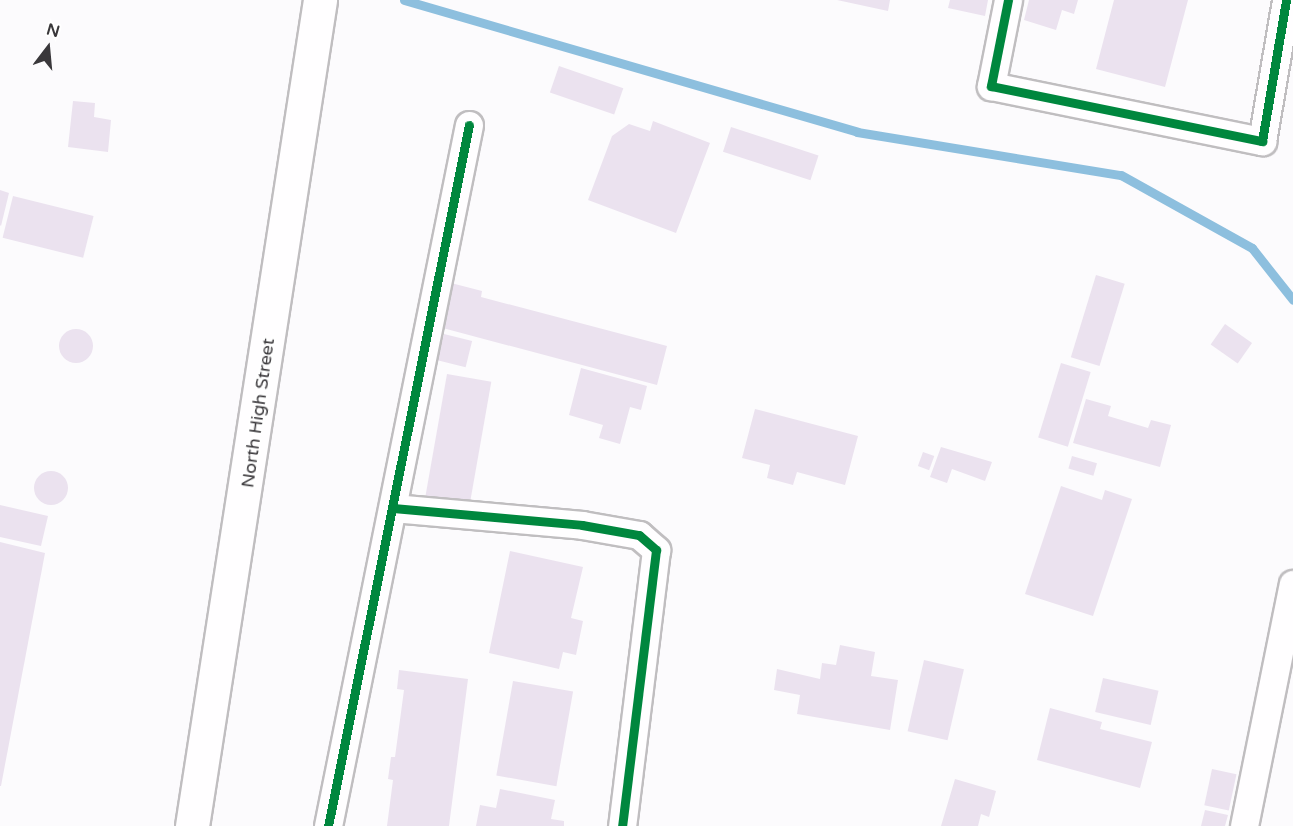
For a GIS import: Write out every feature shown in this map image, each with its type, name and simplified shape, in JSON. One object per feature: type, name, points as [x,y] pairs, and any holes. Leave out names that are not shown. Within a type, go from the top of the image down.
[{"type":"highway","name":"North High Street","points":[[192,826],[320,0]]},
{"type":"street","points":[[1008,0],[991,86],[1262,141],[1286,0]]},
{"type":"street","points":[[328,826],[469,125]]},
{"type":"street","points":[[393,508],[582,525],[639,535],[656,550],[622,826]]},
{"type":"street","points":[[1244,826],[1293,584]]},
{"type":"building","points":[[837,0],[890,0],[888,11]]},
{"type":"building","points":[[950,0],[988,0],[985,16],[948,8]]},
{"type":"building","points":[[1029,0],[1078,0],[1074,14],[1062,10],[1056,30],[1024,20]]},
{"type":"building","points":[[1114,0],[1188,0],[1165,87],[1096,69]]},
{"type":"building","points":[[559,66],[623,88],[614,115],[550,92]]},
{"type":"building","points":[[73,101],[95,103],[94,117],[111,120],[108,152],[68,147]]},
{"type":"building","points":[[653,121],[710,143],[676,233],[588,200],[612,136],[629,124],[650,131]]},
{"type":"building","points":[[731,127],[818,155],[810,180],[723,152]]},
{"type":"building","points":[[0,190],[9,193],[1,226],[0,225]]},
{"type":"building","points":[[13,196],[94,216],[83,258],[3,238]]},
{"type":"building","points":[[1096,275],[1125,284],[1100,366],[1071,357]]},
{"type":"building","points":[[451,283],[482,291],[481,297],[667,346],[657,385],[439,327]]},
{"type":"building","points":[[1225,324],[1252,343],[1238,363],[1211,344]]},
{"type":"building","points":[[76,329],[88,334],[93,346],[88,358],[76,363],[64,358],[59,346],[64,334]]},
{"type":"building","points":[[444,334],[472,341],[466,367],[437,360]]},
{"type":"building","points":[[1061,363],[1091,372],[1068,447],[1038,438]]},
{"type":"building","points":[[581,368],[647,386],[641,410],[630,407],[620,444],[599,438],[603,425],[569,415]]},
{"type":"building","points":[[447,374],[491,382],[469,507],[425,499]]},
{"type":"building","points":[[1086,399],[1111,406],[1108,416],[1148,428],[1151,420],[1171,425],[1160,467],[1073,443]]},
{"type":"building","points":[[755,409],[858,436],[845,485],[797,472],[793,485],[767,478],[770,465],[742,458]]},
{"type":"building","points":[[941,447],[992,462],[985,481],[952,469],[947,483],[930,477]]},
{"type":"building","points":[[923,452],[934,456],[929,470],[918,466]]},
{"type":"building","points":[[1072,456],[1097,463],[1093,476],[1068,468]]},
{"type":"building","points":[[51,471],[63,476],[68,488],[63,500],[51,505],[39,500],[34,488],[39,476]]},
{"type":"building","points":[[1061,486],[1102,500],[1105,490],[1132,499],[1093,616],[1025,594]]},
{"type":"building","points":[[0,505],[48,516],[41,546],[0,537]]},
{"type":"building","points":[[0,542],[45,553],[1,786],[0,786]]},
{"type":"building","points":[[510,551],[583,567],[571,618],[583,621],[576,655],[563,652],[559,669],[489,653]]},
{"type":"building","points":[[840,645],[875,652],[871,676],[898,680],[890,730],[797,714],[800,695],[774,690],[777,669],[820,679],[822,663],[836,665]]},
{"type":"building","points":[[924,660],[964,669],[948,740],[908,731]]},
{"type":"building","points":[[399,670],[468,679],[449,826],[387,826],[393,780],[388,779],[391,757],[395,757],[404,690],[397,689]]},
{"type":"building","points":[[1103,678],[1159,691],[1151,725],[1095,712]]},
{"type":"building","points":[[513,681],[573,692],[556,786],[496,776]]},
{"type":"building","points":[[1050,708],[1102,722],[1100,729],[1152,742],[1140,788],[1037,760]]},
{"type":"building","points":[[1212,769],[1236,774],[1229,810],[1204,805]]},
{"type":"building","points":[[955,779],[996,791],[989,817],[981,814],[978,826],[941,826]]},
{"type":"building","points":[[500,789],[555,800],[551,819],[564,821],[564,826],[476,826],[480,805],[496,808]]},
{"type":"building","points":[[1205,810],[1228,815],[1225,826],[1201,826]]},
{"type":"waterway","points":[[404,0],[857,132],[1121,175],[1252,248],[1293,300]]},
{"type":"cycle path","points":[[1008,0],[991,86],[1262,141],[1286,0]]},
{"type":"cycle path","points":[[328,826],[469,125]]},
{"type":"cycle path","points":[[393,508],[582,525],[639,535],[656,550],[622,826]]}]
